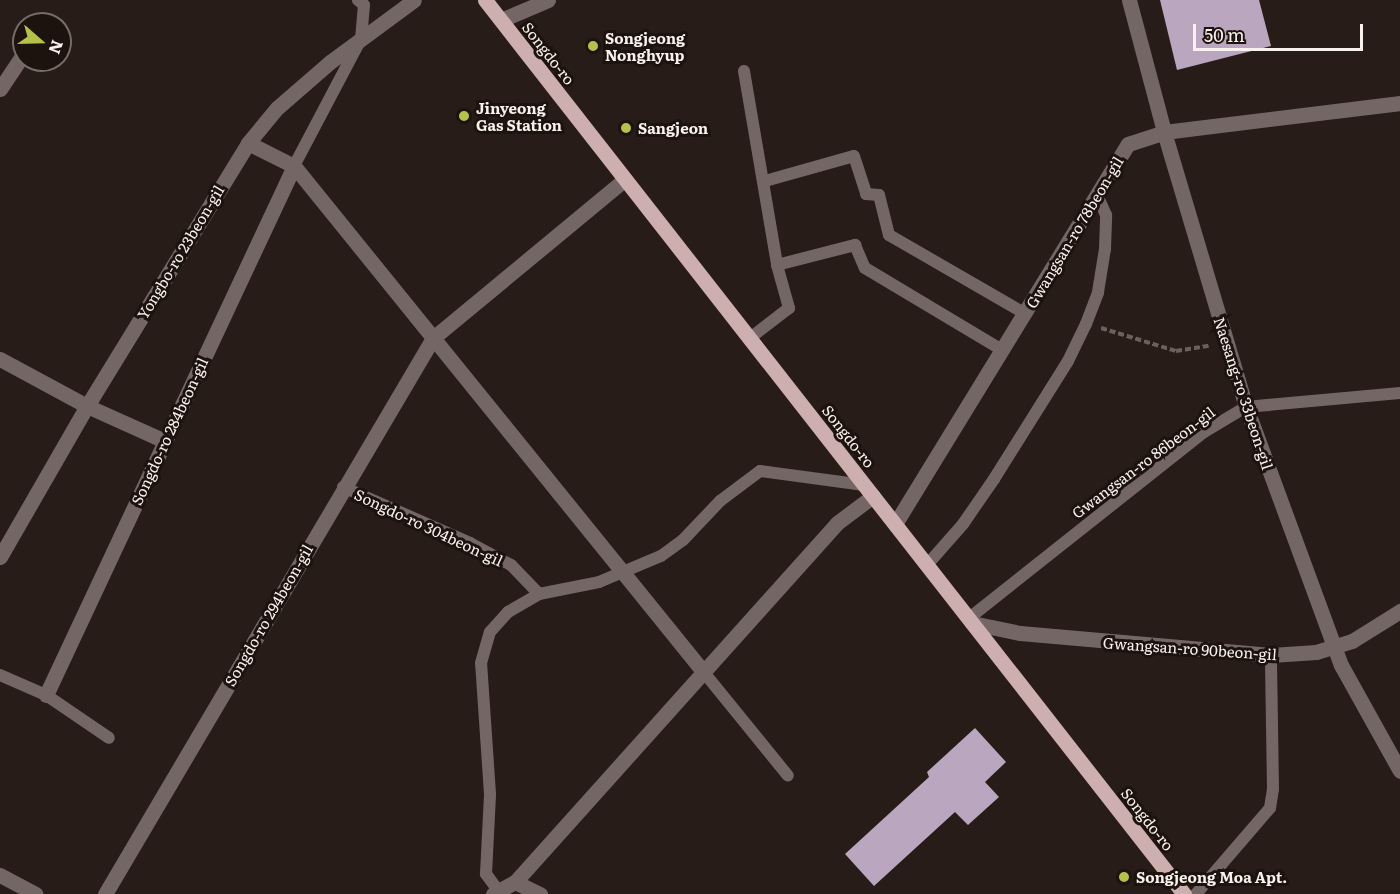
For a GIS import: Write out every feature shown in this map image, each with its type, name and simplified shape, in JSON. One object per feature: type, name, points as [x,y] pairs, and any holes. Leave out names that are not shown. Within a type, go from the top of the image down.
[{"type":"main road","name":"Songdo-ro","points":[[485,0],[1184,894]]},
{"type":"street","name":"Yongbo-ro 23beon-gil","points":[[0,557],[87,406],[248,143],[277,108],[361,39],[414,0]]},
{"type":"street","points":[[501,20],[548,0]]},
{"type":"street","name":"Naesang-ro 33beon-gil","points":[[1129,0],[1164,132],[1246,407],[1341,665],[1400,771]]},
{"type":"street","points":[[0,89],[12,70]]},
{"type":"street","name":"Gwangsan-ro 78beon-gil","points":[[895,524],[1128,144],[1164,132],[1400,103]]},
{"type":"street","points":[[248,143],[294,166],[702,670]]},
{"type":"street","name":"Songdo-ro 284beon-gil","points":[[46,695],[294,166]]},
{"type":"street","name":"Songdo-ro 294beon-gil","points":[[105,894],[343,487],[433,338],[625,179]]},
{"type":"street","points":[[0,359],[87,406],[165,441]]},
{"type":"street","points":[[495,891],[515,882],[702,670],[869,491]]},
{"type":"street","name":"Gwangsan-ro 90beon-gil","points":[[970,621],[1020,633],[1270,655],[1316,652],[1334,644],[1352,641],[1400,611]]},
{"type":"street","points":[[0,875],[34,894]]},
{"type":"street","points":[[515,882],[540,894]]},
{"type":"lane","points":[[294,166],[361,39],[363,2]]},
{"type":"lane","points":[[744,72],[765,181],[777,265],[789,308],[750,338]]},
{"type":"lane","points":[[765,181],[855,156],[866,194],[879,195],[889,235],[1024,313]]},
{"type":"lane","points":[[927,565],[963,524],[994,479],[1068,361],[1086,324],[1098,292],[1105,249],[1106,215],[1097,195]]},
{"type":"lane","points":[[777,265],[855,245],[865,268],[1002,350]]},
{"type":"lane","name":"Gwangsan-ro 86beon-gil","points":[[970,621],[1203,432],[1246,407],[1400,393]]},
{"type":"lane","points":[[495,891],[486,874],[490,794],[480,663],[490,632],[508,612],[539,594],[644,566],[683,540],[720,501],[760,471],[869,491]]},
{"type":"lane","name":"Songdo-ro 304beon-gil","points":[[343,487],[480,549],[511,566],[539,594]]},
{"type":"lane","points":[[1196,894],[1270,808],[1273,789],[1270,655]]},
{"type":"lane","points":[[702,670],[788,776]]},
{"type":"lane","points":[[0,675],[46,695],[109,738]]},
{"type":"path","points":[[1086,324],[1176,351],[1227,343]]},
{"type":"building","points":[[1160,0],[1259,0],[1271,46],[1177,70]]},
{"type":"building","points":[[975,728],[1006,762],[985,782],[999,797],[968,825],[955,812],[874,886],[845,854],[929,777],[927,772]]},
{"type":"place","name":"Songjeong Nonghyup","points":[[593,46]]},
{"type":"place","name":"Jinyeong Gas Station","points":[[464,116]]},
{"type":"place","name":"Sangjeon","points":[[626,128]]},
{"type":"place","name":"Songjeong Moa Apt.","points":[[1124,877]]}]
